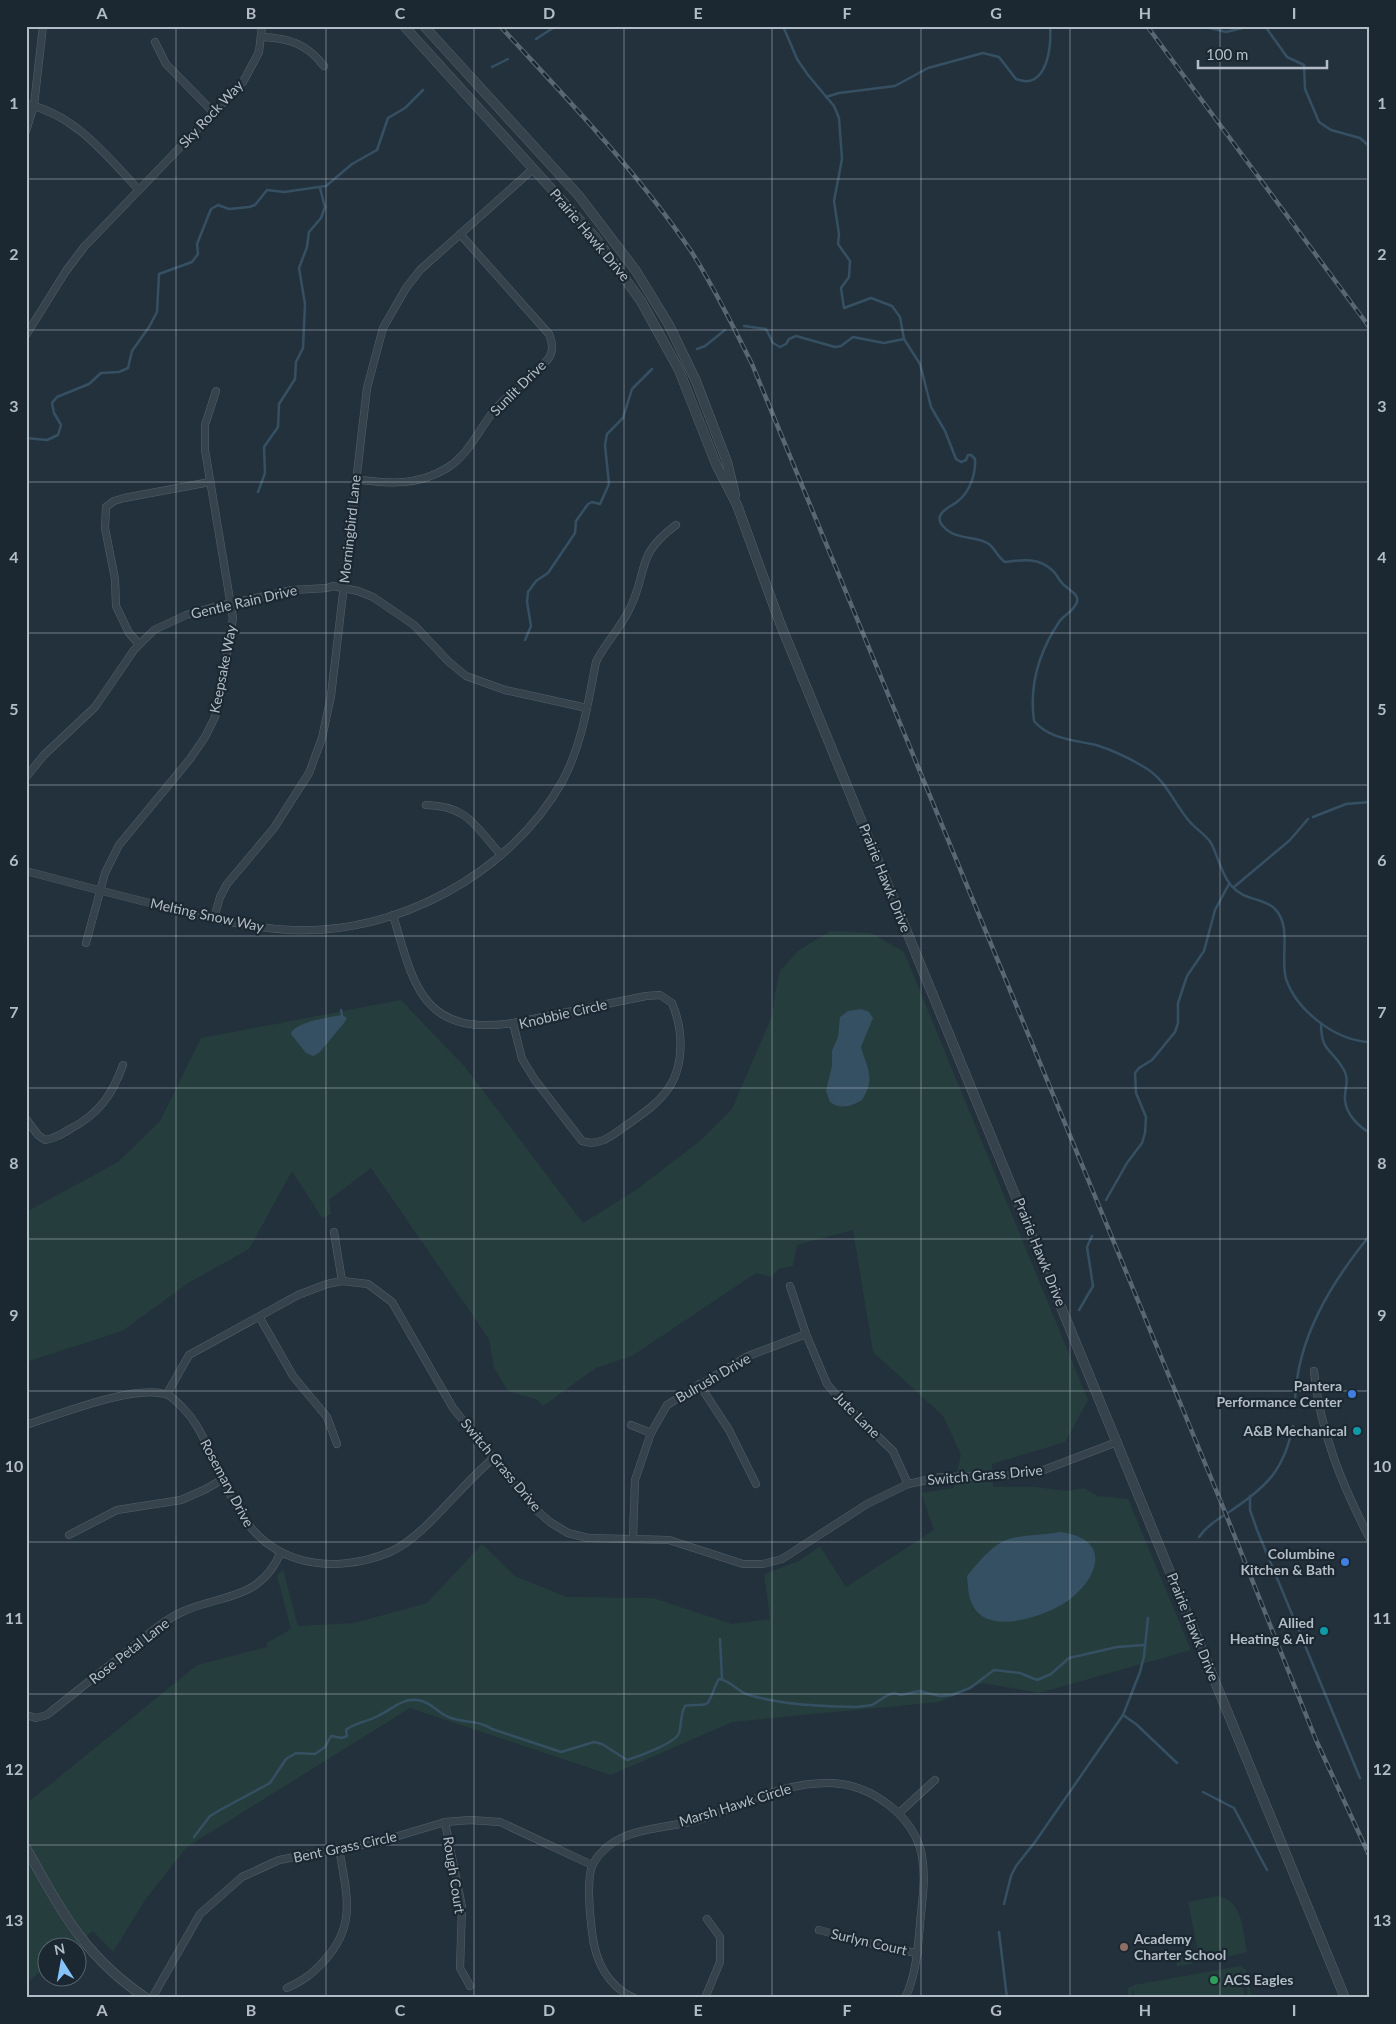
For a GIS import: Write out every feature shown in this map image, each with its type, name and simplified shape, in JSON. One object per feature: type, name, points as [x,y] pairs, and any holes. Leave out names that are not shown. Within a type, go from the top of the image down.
[{"type":"street","points":[[26,131],[42,26]]},
{"type":"street","name":"Sky Rock Way","points":[[26,336],[74,260],[243,82],[253,66],[262,37],[262,26]]},
{"type":"street","name":"Prairie Hawk Drive","points":[[404,26],[595,237],[632,286],[679,370],[716,464],[737,505],[780,623],[1345,1998]]},
{"type":"street","name":"Prairie Hawk Drive","points":[[424,26],[578,196],[636,271],[669,325],[696,381],[728,462],[737,505]]},
{"type":"street","points":[[262,37],[281,38],[307,47],[324,66]]},
{"type":"street","points":[[155,42],[166,64],[214,113]]},
{"type":"street","points":[[30,105],[64,118],[81,131],[139,190]]},
{"type":"street","name":"Morningbird Lane","points":[[214,918],[220,897],[227,884],[274,828],[309,773],[322,738],[329,705],[367,388],[383,328],[406,288],[420,270],[533,169]]},
{"type":"street","name":"Sunlit Drive","points":[[355,479],[384,484],[399,484],[425,478],[446,468],[469,448],[493,412],[550,356],[552,342],[549,334],[460,234]]},
{"type":"street","name":"Keepsake Way","points":[[86,943],[105,873],[119,845],[190,759],[205,737],[215,716],[233,618],[204,436],[205,424],[216,392]]},
{"type":"street","points":[[139,644],[129,633],[116,606],[115,579],[105,528],[106,507],[114,501],[124,498],[210,482]]},
{"type":"street","name":"Melting Snow Way","points":[[26,871],[214,918],[253,926],[306,930],[343,926],[392,915],[414,908],[448,892],[501,855],[546,805],[562,782],[578,744],[596,662],[630,609],[645,559],[652,546],[676,525]]},
{"type":"street","name":"Gentle Rain Drive","points":[[26,777],[44,755],[95,707],[139,644],[154,630],[168,623],[232,603],[292,590],[343,586],[373,598],[401,615],[466,676],[505,690],[587,708]]},
{"type":"street","points":[[426,805],[455,809],[465,814],[501,855]]},
{"type":"street","points":[[392,915],[411,976],[429,1004],[444,1016],[459,1022],[490,1027],[514,1024]]},
{"type":"street","name":"Knobbie Circle","points":[[660,995],[672,1003],[674,1010],[680,1040],[678,1066],[668,1089],[659,1100],[604,1140],[590,1144],[575,1134],[532,1075],[522,1059],[514,1024],[646,996],[660,995]]},
{"type":"street","points":[[26,1119],[38,1135],[45,1140],[55,1138],[81,1124],[104,1105],[113,1090],[123,1065]]},
{"type":"street","points":[[334,1232],[342,1281]]},
{"type":"street","name":"Switch Grass Drive","points":[[168,1394],[189,1355],[260,1318],[298,1295],[327,1284],[342,1281],[368,1284],[392,1302],[453,1408],[534,1508],[550,1522],[568,1532],[588,1538],[669,1540],[743,1564],[771,1562],[790,1554],[880,1496],[908,1484],[953,1476],[1000,1476],[1040,1471],[1117,1442]]},
{"type":"street","name":"Jute Lane","points":[[790,1286],[806,1334],[827,1384],[844,1404],[893,1451],[908,1484]]},
{"type":"street","points":[[260,1318],[293,1376],[327,1417],[337,1444]]},
{"type":"street","name":"Bulrush Drive","points":[[633,1538],[635,1480],[651,1433],[667,1405],[748,1356],[806,1334]]},
{"type":"street","points":[[1314,1371],[1317,1400],[1328,1447],[1344,1488],[1370,1539]]},
{"type":"street","points":[[699,1384],[729,1430],[756,1484]]},
{"type":"street","points":[[26,1425],[144,1391],[168,1394]]},
{"type":"street","name":"Rosemary Drive","points":[[168,1394],[194,1418],[249,1528],[264,1543],[280,1554],[309,1563],[330,1565],[391,1552],[411,1540],[478,1470],[494,1458]]},
{"type":"street","points":[[631,1424],[651,1433]]},
{"type":"street","points":[[69,1535],[117,1510],[181,1500],[206,1490],[223,1479]]},
{"type":"street","name":"Rose Petal Lane","points":[[26,1715],[36,1718],[47,1715],[157,1625],[183,1612],[247,1592],[274,1568],[280,1554]]},
{"type":"street","points":[[899,1813],[935,1780]]},
{"type":"street","name":"Marsh Hawk Circle","points":[[592,1865],[606,1848],[623,1837],[642,1830],[694,1820],[771,1792],[799,1786],[829,1783],[850,1784],[877,1796],[899,1813],[912,1833],[922,1854],[924,1874],[918,1953],[905,1998]]},
{"type":"street","name":"Bent Grass Circle","points":[[152,1998],[200,1914],[242,1877],[279,1860],[378,1842],[445,1822],[470,1820],[500,1822],[592,1865]]},
{"type":"street","name":"Rough Court","points":[[445,1822],[462,1906],[460,1968],[470,1986]]},
{"type":"street","points":[[26,1848],[44,1881],[84,1944],[108,1969],[146,1998]]},
{"type":"street","points":[[287,1988],[307,1979],[334,1950],[345,1929],[347,1902],[339,1848]]},
{"type":"street","points":[[592,1865],[589,1905],[594,1946],[604,1974],[634,1998]]},
{"type":"street","points":[[705,1998],[720,1962],[720,1937],[707,1919]]},
{"type":"street","name":"Surlyn Court","points":[[819,1930],[891,1949],[918,1953]]},
{"type":"green space","points":[[830,931],[871,933],[904,952],[1088,1400],[1065,1442],[992,1464],[993,1487],[1035,1487],[1067,1491],[1084,1488],[1098,1496],[1128,1499],[1191,1650],[1039,1693],[983,1683],[939,1702],[732,1722],[611,1775],[410,1708],[187,1847],[145,1900],[113,1952],[93,1931],[87,1936],[38,1936],[38,1974],[26,1983],[26,1804],[197,1665],[267,1647],[267,1643],[291,1629],[277,1576],[283,1569],[298,1626],[354,1623],[427,1603],[482,1544],[515,1576],[567,1597],[653,1598],[732,1624],[770,1619],[764,1574],[799,1561],[820,1546],[846,1587],[934,1530],[921,1493],[953,1488],[961,1455],[943,1416],[873,1352],[853,1230],[797,1245],[793,1266],[779,1269],[771,1277],[756,1273],[632,1356],[596,1368],[543,1406],[538,1400],[508,1391],[494,1368],[489,1339],[371,1168],[329,1200],[331,1214],[322,1218],[292,1171],[249,1249],[190,1282],[122,1331],[26,1362],[26,1212],[118,1162],[160,1121],[201,1038],[401,1000],[465,1067],[583,1223],[636,1190],[701,1140],[732,1109],[772,1016],[780,971],[798,951]]},
{"type":"green space","points":[[1218,1896],[1233,1904],[1237,1910],[1243,1927],[1247,1952],[1206,1962],[1199,1957],[1188,1902]]},
{"type":"green space","points":[[1189,1950],[1192,1964],[1177,1966],[1174,1953]]},
{"type":"green space","name":"ACS Eagles","points":[[1240,1966],[1246,1970],[1252,1998],[1248,1998],[1244,1973],[1240,1969],[1245,1998],[1135,1998],[1133,1989],[1131,1998],[1127,1998],[1128,1988],[1134,1985]]},
{"type":"water","points":[[861,1009],[869,1012],[873,1018],[861,1047],[868,1067],[869,1085],[862,1100],[850,1105],[838,1106],[830,1102],[826,1091],[832,1066],[832,1051],[838,1037],[840,1017],[848,1011]]},
{"type":"water","points":[[342,1015],[347,1018],[344,1023],[319,1053],[313,1056],[306,1053],[291,1034],[305,1023]]},
{"type":"water","points":[[1061,1532],[1077,1536],[1087,1542],[1094,1550],[1093,1569],[1088,1580],[1069,1600],[1060,1606],[1035,1616],[1007,1622],[994,1621],[983,1617],[975,1609],[970,1598],[967,1576],[990,1550],[1008,1539]]},
{"type":"waterway","points":[[536,39],[556,26]]},
{"type":"waterway","points":[[783,26],[797,59],[834,106],[839,118],[842,159],[834,201],[839,234],[838,244],[850,261],[849,277],[841,288],[844,308],[871,298],[892,306],[900,317],[904,339],[920,364],[931,407],[945,431],[956,459],[961,462],[966,460],[968,455],[975,459],[973,476],[966,493],[956,503],[941,513],[940,523],[954,534],[984,541],[1005,562],[1030,560],[1047,566],[1077,597],[1076,605],[1059,622],[1041,657],[1034,682],[1034,721],[1047,732],[1108,749],[1152,772],[1164,785],[1184,815],[1211,843],[1224,875],[1230,884],[1241,894],[1270,905],[1280,916],[1284,933],[1286,979],[1291,991],[1299,1002],[1308,1013],[1331,1030],[1344,1036],[1370,1042]]},
{"type":"waterway","points":[[826,97],[839,93],[895,86],[928,68],[983,53],[999,57],[1016,79],[1026,81],[1035,79],[1041,73],[1048,55],[1050,26]]},
{"type":"waterway","points":[[1202,26],[1226,32],[1251,26]]},
{"type":"waterway","points":[[1265,26],[1287,57],[1304,65],[1305,89],[1319,122],[1331,130],[1360,138],[1370,147]]},
{"type":"waterway","points":[[492,67],[508,59]]},
{"type":"waterway","points":[[26,438],[47,440],[58,435],[61,425],[54,413],[52,403],[57,397],[89,384],[101,373],[119,372],[128,368],[132,351],[157,312],[159,274],[192,262],[198,254],[197,244],[211,209],[218,205],[229,209],[255,205],[267,190],[284,192],[326,186],[352,164],[377,150],[388,118],[405,108],[423,90]]},
{"type":"waterway","points":[[258,492],[265,473],[264,447],[278,427],[279,404],[295,379],[296,362],[303,348],[305,304],[299,268],[307,247],[309,232],[321,218],[325,207],[320,188]]},
{"type":"waterway","points":[[744,326],[766,329],[773,343],[780,347],[796,336],[835,347],[841,346],[853,337],[884,343],[904,339]]},
{"type":"waterway","points":[[697,349],[705,346],[725,330]]},
{"type":"waterway","points":[[525,640],[531,626],[527,602],[528,592],[536,581],[548,573],[575,533],[576,521],[588,504],[592,502],[600,504],[609,484],[605,445],[607,434],[623,418],[632,389],[652,369]]},
{"type":"waterway","points":[[1313,817],[1346,804],[1370,802]]},
{"type":"waterway","points":[[1234,887],[1290,840],[1308,819]]},
{"type":"waterway","points":[[1106,1200],[1127,1163],[1142,1143],[1145,1133],[1146,1117],[1136,1093],[1135,1073],[1139,1068],[1152,1060],[1175,1032],[1178,1023],[1178,1003],[1187,976],[1204,951],[1215,910],[1229,884]]},
{"type":"waterway","points":[[341,1010],[342,1015]]},
{"type":"waterway","points":[[1321,1023],[1321,1033],[1325,1045],[1340,1063],[1346,1074],[1345,1100],[1350,1115],[1361,1127],[1370,1133]]},
{"type":"waterway","points":[[1295,1401],[1297,1378],[1309,1333],[1342,1272],[1370,1235]]},
{"type":"waterway","points":[[1079,1310],[1093,1286],[1087,1247],[1092,1236]]},
{"type":"waterway","points":[[1199,1537],[1210,1525],[1255,1493],[1273,1475],[1285,1454],[1293,1426]]},
{"type":"waterway","points":[[1250,1496],[1250,1510],[1257,1530],[1360,1778]]},
{"type":"waterway","points":[[1004,1904],[1011,1876],[1016,1866],[1035,1842],[1123,1715],[1140,1672],[1144,1656],[1148,1618]]},
{"type":"waterway","points":[[720,1639],[722,1679]]},
{"type":"waterway","points":[[194,1837],[210,1816],[270,1783],[286,1759],[296,1753],[315,1754],[325,1747],[331,1736],[342,1738],[347,1736],[346,1730],[350,1727],[383,1714],[406,1701],[422,1701],[456,1720],[482,1724],[561,1752],[594,1742],[602,1744],[627,1760],[656,1749],[676,1737],[679,1733],[685,1706],[706,1704],[710,1700],[719,1679],[726,1681],[746,1694],[773,1701],[857,1707],[872,1705],[894,1693],[901,1695],[919,1691],[940,1696],[952,1695],[970,1688],[994,1670],[1020,1673],[1037,1680],[1051,1674],[1069,1658],[1117,1647],[1144,1645]]},
{"type":"waterway","points":[[1123,1715],[1136,1724],[1177,1763]]},
{"type":"waterway","points":[[1203,1792],[1234,1808],[1267,1870]]},
{"type":"waterway","points":[[999,1932],[1007,1998]]},
{"type":"railway","points":[[500,26],[600,135],[670,221],[708,278],[752,364],[1223,1507],[1316,1740],[1370,1857]]},
{"type":"railway","points":[[1147,26],[1370,328]]},
{"type":"place","name":"Pantera Performance Center","points":[[1352,1394]]},
{"type":"place","name":"A&B Mechanical","points":[[1357,1431]]},
{"type":"place","name":"Columbine Kitchen & Bath","points":[[1345,1562]]},
{"type":"place","name":"Allied Heating & Air","points":[[1324,1631]]},
{"type":"place","name":"Academy Charter School","points":[[1124,1947]]},
{"type":"place","name":"ACS Eagles","points":[[1214,1980]]}]
